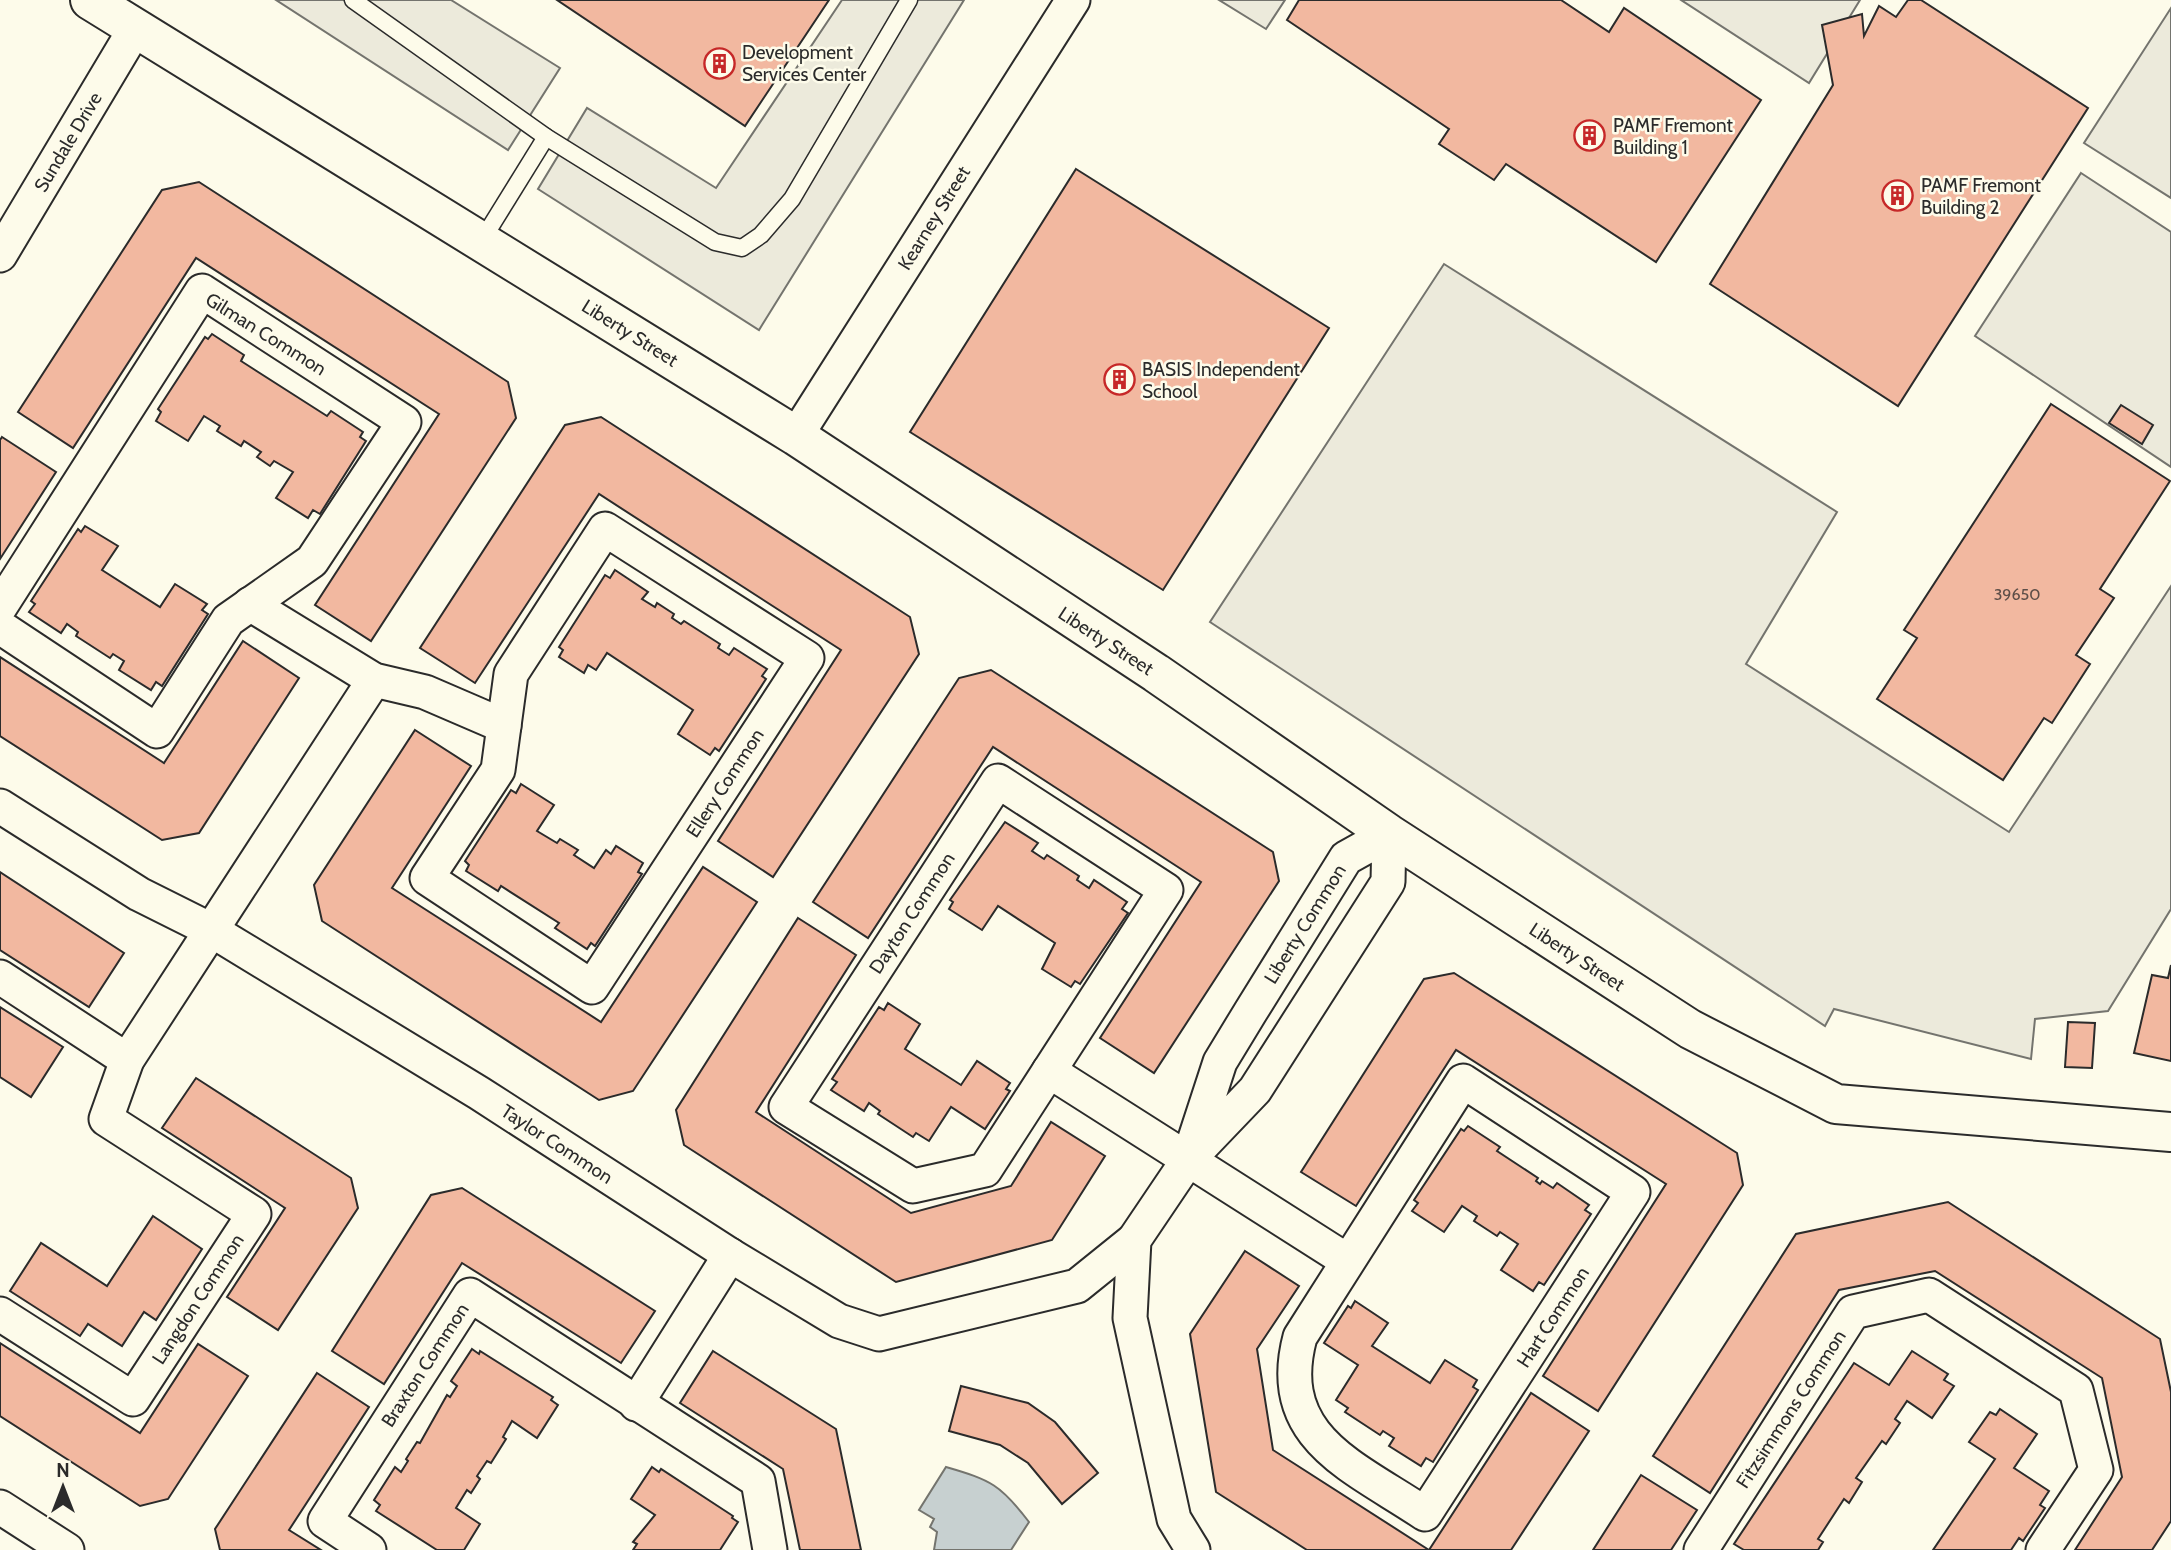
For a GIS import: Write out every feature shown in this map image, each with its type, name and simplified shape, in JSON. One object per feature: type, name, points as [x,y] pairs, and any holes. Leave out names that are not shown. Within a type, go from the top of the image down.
[{"type":"street","name":"Liberty Street","points":[[90,0],[796,436],[1156,673],[1389,834],[1689,1029],[1836,1104],[2171,1132]]},
{"type":"street","name":"Kearney Street","points":[[796,436],[1073,0]]},
{"type":"street","name":"Sundale Drive","points":[[0,255],[135,29]]},
{"type":"street","name":"Gilman Common","points":[[0,607],[202,291],[404,422],[312,561],[229,620],[157,731],[0,627]]},
{"type":"street","name":"Ellery Common","points":[[605,529],[807,658],[592,987],[427,878],[498,769],[504,726],[511,674],[605,529]]},
{"type":"street","points":[[250,604],[374,680],[425,692],[504,726]]},
{"type":"street","points":[[0,977],[127,1060],[374,680]]},
{"type":"street","name":"Dayton Common","points":[[998,781],[1166,890],[1049,1071],[985,1170],[913,1186],[786,1107],[998,781]]},
{"type":"street","name":"Taylor Common","points":[[0,806],[139,894],[211,930],[479,1093],[730,1255],[839,1321],[879,1334],[1077,1286],[1134,1240]]},
{"type":"street","name":"Liberty Common","points":[[1188,1160],[1220,1062],[1251,1011],[1346,858],[1389,834]]},
{"type":"street","name":"Liberty Common","points":[[1134,1240],[1188,1160],[1255,1090],[1388,882],[1389,834]]},
{"type":"street","points":[[1251,1011],[1290,1035]]},
{"type":"street","name":"Langdon Common","points":[[0,1314],[133,1399],[254,1214],[106,1119],[127,1060]]},
{"type":"street","points":[[1049,1071],[1346,1260]]},
{"type":"street","name":"Hart Common","points":[[1462,1081],[1633,1192],[1425,1514],[1327,1448],[1306,1424],[1295,1394],[1292,1366],[1300,1337],[1346,1260],[1462,1081]]},
{"type":"street","points":[[1134,1240],[1130,1318],[1174,1519],[1193,1550]]},
{"type":"street","points":[[636,1404],[730,1255]]},
{"type":"street","name":"Braxton Common","points":[[369,1550],[325,1521],[470,1295],[758,1481],[770,1550]]},
{"type":"street","name":"Fitzsimmons Common","points":[[1701,1550],[1853,1312],[1930,1295],[2076,1390],[2096,1470],[2043,1550]]},
{"type":"street","points":[[1,1509],[67,1550]]},
{"type":"lane","points":[[353,0],[545,137],[715,242],[742,248],[761,235],[792,199],[909,0]]},
{"type":"lane","points":[[481,242],[545,137]]},
{"type":"shaded area","points":[[276,0],[451,0],[560,68],[508,150]]},
{"type":"shaded area","points":[[842,0],[964,0],[759,330],[538,189],[587,108],[716,188]]},
{"type":"shaded area","points":[[1219,0],[1285,0],[1266,29]]},
{"type":"shaded area","points":[[1681,0],[1860,0],[1809,83]]},
{"type":"shaded area","points":[[2171,8],[2171,198],[2084,143]]},
{"type":"shaded area","points":[[2081,173],[2171,232],[2171,467],[1975,336]]},
{"type":"shaded area","points":[[1444,264],[1837,512],[1746,664],[2009,832],[2171,586],[2171,909],[2108,1011],[2035,1019],[2031,1059],[1834,1009],[1825,1026],[1210,622]]},
{"type":"shaded area","points":[[946,1467],[994,1485],[1029,1522],[1011,1550],[934,1550],[937,1532],[930,1527],[934,1519],[919,1510]]},
{"type":"building","name":"Development Services Center","points":[[557,0],[829,0],[745,126]]},
{"type":"building","name":"PAMF Fremont Building 1","points":[[1299,0],[1561,0],[1609,32],[1624,8],[1761,100],[1656,262],[1506,164],[1494,180],[1439,144],[1449,129],[1287,20]]},
{"type":"building","name":"PAMF Fremont Building 2","points":[[1908,0],[1921,0],[2088,108],[1898,406],[1710,284],[1833,85],[1822,25],[1862,14],[1864,36],[1879,6],[1896,17]]},
{"type":"building","name":"BASIS Independent School","points":[[1076,169],[1329,328],[1163,590],[910,432]]},
{"type":"building","points":[[199,182],[508,382],[516,418],[371,641],[315,605],[439,414],[196,258],[73,448],[18,412],[162,190]]},
{"type":"building","points":[[212,334],[244,355],[241,361],[327,416],[331,411],[363,432],[360,437],[366,441],[320,514],[313,510],[308,518],[276,498],[293,472],[274,461],[270,466],[257,457],[261,452],[244,441],[241,446],[217,431],[220,426],[204,416],[188,441],[156,421],[161,412],[158,409],[205,337],[208,339]]},
{"type":"building","points":[[2051,404],[2170,481],[2100,589],[2114,598],[2076,655],[2090,664],[2052,723],[2044,718],[2003,780],[1877,699],[1917,638],[1904,630]]},
{"type":"building","points":[[2121,405],[2153,425],[2142,444],[2109,423]]},
{"type":"building","points":[[601,417],[910,617],[919,654],[773,877],[718,841],[841,650],[599,494],[475,683],[420,648],[565,425]]},
{"type":"building","points":[[2,437],[56,472],[0,559],[0,440]]},
{"type":"building","points":[[85,526],[118,546],[102,570],[160,607],[175,584],[207,604],[202,610],[208,614],[162,686],[156,682],[151,690],[119,670],[124,661],[113,654],[110,658],[76,636],[78,632],[67,624],[61,633],[29,612],[35,604],[31,601],[78,529],[81,532]]},
{"type":"building","points":[[615,570],[648,592],[642,599],[655,607],[657,603],[674,614],[672,618],[681,624],[684,621],[720,644],[718,648],[729,655],[734,648],[767,669],[762,676],[766,679],[719,751],[715,748],[710,755],[678,734],[693,710],[607,653],[596,670],[588,665],[584,673],[559,657],[563,650],[559,647],[605,575],[610,578]]},
{"type":"building","points":[[243,641],[299,678],[199,833],[162,840],[0,736],[0,657],[164,763]]},
{"type":"building","points":[[991,670],[1273,852],[1279,881],[1154,1073],[1100,1038],[1201,882],[993,747],[868,938],[813,902],[959,678]]},
{"type":"building","points":[[415,730],[471,766],[392,888],[601,1022],[703,867],[757,902],[633,1091],[599,1100],[322,921],[314,885]]},
{"type":"building","points":[[521,784],[554,805],[537,831],[557,843],[560,839],[578,850],[574,855],[594,868],[606,850],[611,854],[616,846],[643,863],[638,872],[642,874],[595,946],[591,943],[587,949],[555,928],[559,923],[501,886],[498,891],[466,871],[469,865],[465,861],[511,790],[516,793]]},
{"type":"building","points":[[1005,822],[1038,843],[1032,851],[1044,859],[1047,855],[1079,876],[1077,880],[1089,888],[1094,880],[1127,902],[1122,909],[1128,913],[1080,984],[1075,981],[1071,987],[1042,969],[1055,943],[998,906],[982,930],[949,909],[953,902],[950,900]]},
{"type":"building","points":[[0,872],[124,953],[89,1007],[0,950]]},
{"type":"building","points":[[798,918],[856,955],[756,1112],[911,1213],[1011,1186],[1051,1122],[1105,1156],[1052,1240],[896,1282],[684,1145],[676,1110]]},
{"type":"building","points":[[2171,965],[2171,1061],[2134,1053],[2152,975],[2168,978]]},
{"type":"building","points":[[1454,973],[1737,1153],[1743,1185],[1598,1411],[1543,1376],[1666,1184],[1456,1050],[1356,1206],[1301,1172],[1424,979]]},
{"type":"building","points":[[888,1003],[920,1024],[905,1049],[961,1085],[977,1061],[1010,1083],[1006,1089],[1010,1091],[985,1129],[951,1107],[929,1141],[916,1133],[913,1137],[878,1114],[880,1111],[869,1103],[864,1111],[831,1090],[837,1082],[832,1079],[879,1007],[884,1010]]},
{"type":"building","points":[[0,1007],[63,1047],[31,1097],[0,1077]]},
{"type":"building","points":[[2068,1022],[2095,1023],[2092,1068],[2065,1067]]},
{"type":"building","points":[[196,1078],[351,1178],[358,1208],[278,1330],[227,1297],[285,1208],[162,1128]]},
{"type":"building","points":[[1468,1126],[1500,1147],[1497,1151],[1538,1178],[1536,1181],[1540,1184],[1542,1181],[1553,1188],[1557,1183],[1589,1205],[1585,1210],[1591,1214],[1544,1285],[1539,1282],[1533,1291],[1501,1270],[1518,1244],[1500,1232],[1497,1236],[1474,1221],[1477,1216],[1462,1206],[1444,1232],[1412,1211],[1418,1203],[1414,1200],[1461,1129],[1464,1131]]},
{"type":"building","points":[[462,1188],[655,1311],[621,1363],[462,1263],[384,1384],[332,1351],[431,1195]]},
{"type":"building","points":[[1948,1202],[2160,1339],[2171,1392],[2171,1521],[2152,1550],[2075,1550],[2122,1477],[2102,1378],[1935,1271],[1839,1290],[1710,1493],[1653,1456],[1796,1234]]},
{"type":"building","points":[[153,1216],[202,1249],[156,1320],[144,1312],[122,1346],[88,1324],[80,1336],[10,1291],[41,1243],[107,1286]]},
{"type":"building","points":[[1245,1251],[1299,1286],[1257,1349],[1273,1450],[1429,1550],[1307,1550],[1216,1492],[1190,1334]]},
{"type":"building","points":[[1355,1301],[1388,1323],[1372,1346],[1430,1383],[1445,1360],[1477,1380],[1473,1387],[1478,1390],[1433,1462],[1426,1458],[1421,1466],[1389,1446],[1394,1438],[1383,1431],[1380,1435],[1345,1412],[1348,1408],[1336,1400],[1358,1365],[1324,1343],[1348,1306],[1351,1308]]},
{"type":"building","points":[[0,1343],[140,1433],[198,1344],[248,1376],[168,1499],[140,1506],[0,1416]]},
{"type":"building","points":[[472,1349],[479,1354],[480,1351],[553,1397],[551,1400],[558,1405],[537,1438],[512,1421],[503,1437],[506,1439],[491,1463],[487,1461],[477,1476],[480,1479],[471,1493],[467,1490],[456,1508],[480,1524],[464,1550],[437,1550],[376,1511],[380,1505],[374,1500],[395,1467],[401,1472],[408,1461],[406,1459],[417,1442],[420,1443],[447,1395],[450,1397],[457,1386],[451,1381]]},
{"type":"building","points":[[713,1351],[836,1429],[861,1550],[800,1550],[783,1469],[680,1403]]},
{"type":"building","points":[[1912,1351],[1948,1374],[1944,1380],[1954,1386],[1932,1418],[1907,1401],[1895,1419],[1900,1423],[1886,1444],[1882,1441],[1856,1478],[1862,1482],[1849,1503],[1844,1499],[1818,1539],[1823,1542],[1818,1550],[1744,1550],[1734,1544],[1854,1363],[1889,1385]]},
{"type":"building","points":[[317,1373],[369,1407],[289,1530],[321,1550],[220,1550],[215,1529]]},
{"type":"building","points":[[961,1386],[1028,1403],[1055,1422],[1098,1473],[1062,1504],[1028,1463],[1000,1445],[949,1431]]},
{"type":"building","points":[[1531,1393],[1589,1431],[1511,1550],[1429,1550]]},
{"type":"building","points":[[2000,1409],[2037,1434],[2014,1468],[2049,1491],[2040,1505],[2045,1508],[2023,1541],[2019,1538],[2011,1550],[1933,1550],[1995,1459],[1969,1442],[1990,1412],[1996,1415]]},
{"type":"building","points":[[652,1467],[659,1472],[661,1469],[733,1516],[738,1522],[720,1550],[633,1550],[637,1544],[633,1542],[655,1515],[631,1499]]},
{"type":"building","points":[[1641,1475],[1697,1510],[1671,1550],[1593,1550]]},
{"type":"place","name":"Development Services Center","points":[[719,63]]},
{"type":"place","name":"PAMF Fremont Building 1","points":[[1590,136]]},
{"type":"place","name":"PAMF Fremont Building 2","points":[[1898,196]]},
{"type":"place","name":"BASIS Independent School","points":[[1119,380]]}]
